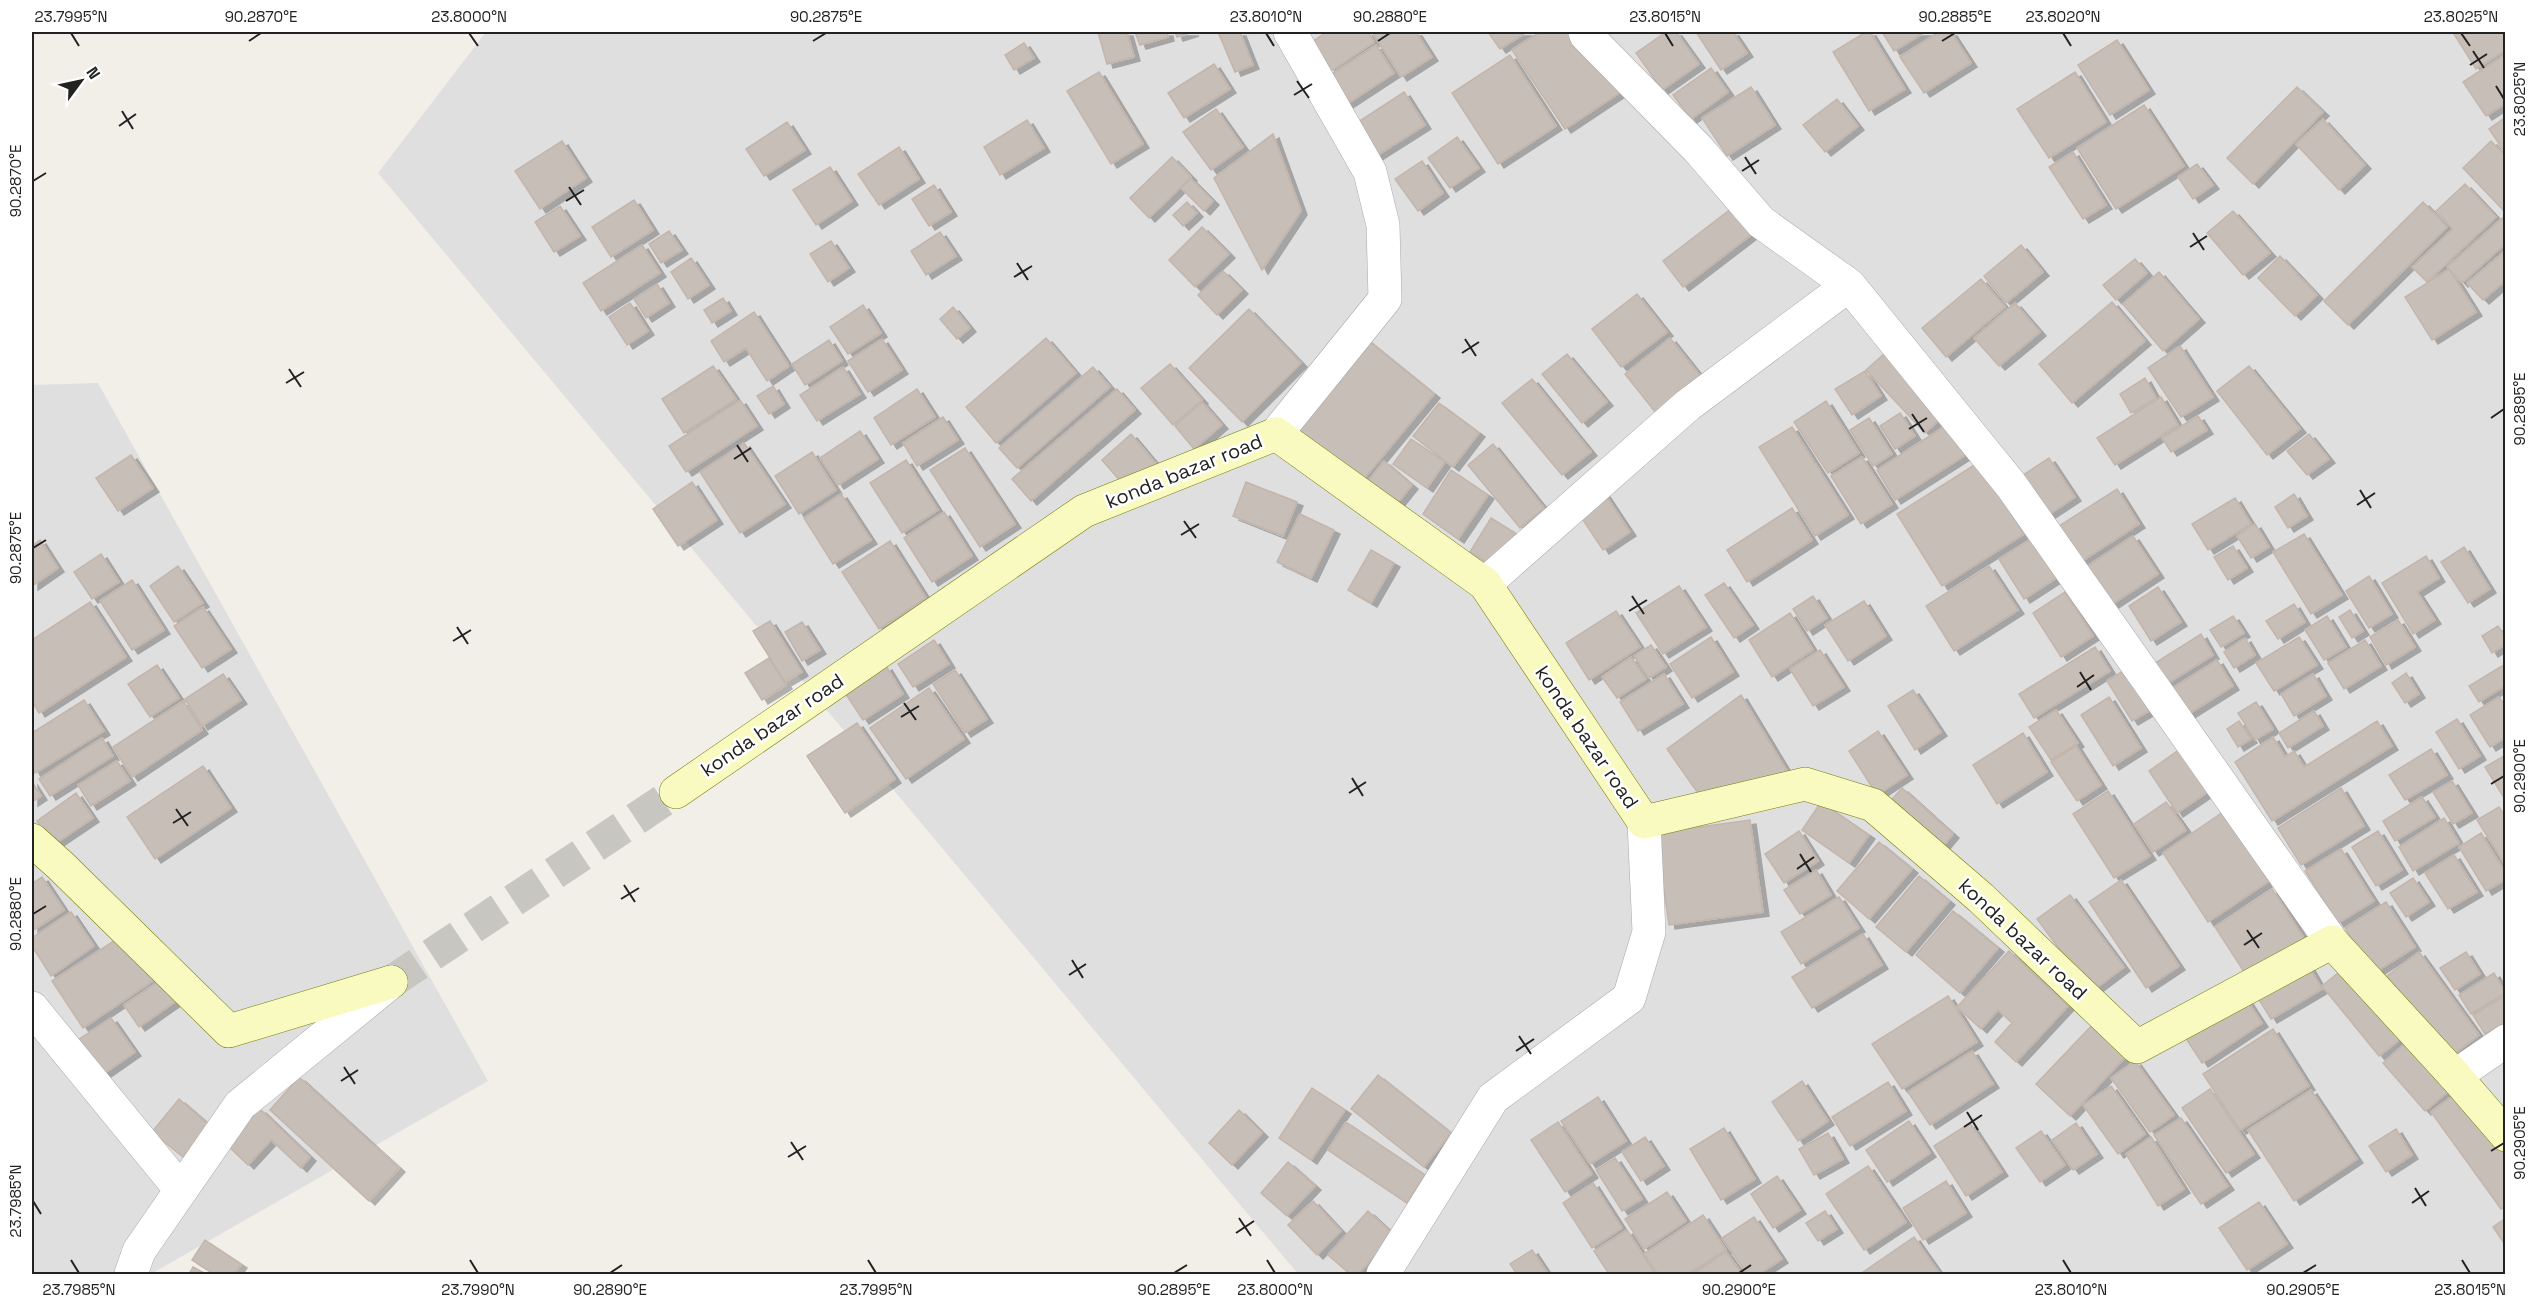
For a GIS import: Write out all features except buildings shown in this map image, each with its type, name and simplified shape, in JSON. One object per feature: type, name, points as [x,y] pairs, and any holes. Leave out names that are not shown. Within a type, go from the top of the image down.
[{"type":"street","points":[[1276,434],[1385,299],[1383,225],[1370,172],[1290,32]]},
{"type":"street","points":[[1585,32],[1698,149],[1761,222],[1849,285],[2011,484],[2332,942],[2455,1076],[2505,1136]]},
{"type":"street","points":[[1485,584],[1688,405],[1849,285]]},
{"type":"street","name":"konda bazar road","points":[[676,792],[1084,511],[1276,434],[1485,584],[1644,822],[1805,784],[1874,805],[1981,898],[2137,1047],[2332,942]]},
{"type":"street","points":[[1383,1275],[1493,1098],[1629,998],[1649,932],[1644,822]]},
{"type":"street","points":[[32,840],[229,1031],[391,982],[240,1105],[139,1251],[131,1275]]},
{"type":"street","points":[[32,1008],[181,1190]]},
{"type":"street","points":[[2455,1076],[2505,1041]]},
{"type":"shaded area","points":[[486,32],[2505,32],[2505,1274],[1298,1274],[378,173]]},
{"type":"shaded area","points":[[98,383],[488,1081],[151,1274],[32,1274],[32,385]]},
{"type":"tunnel","points":[[391,982],[676,792]]}]
